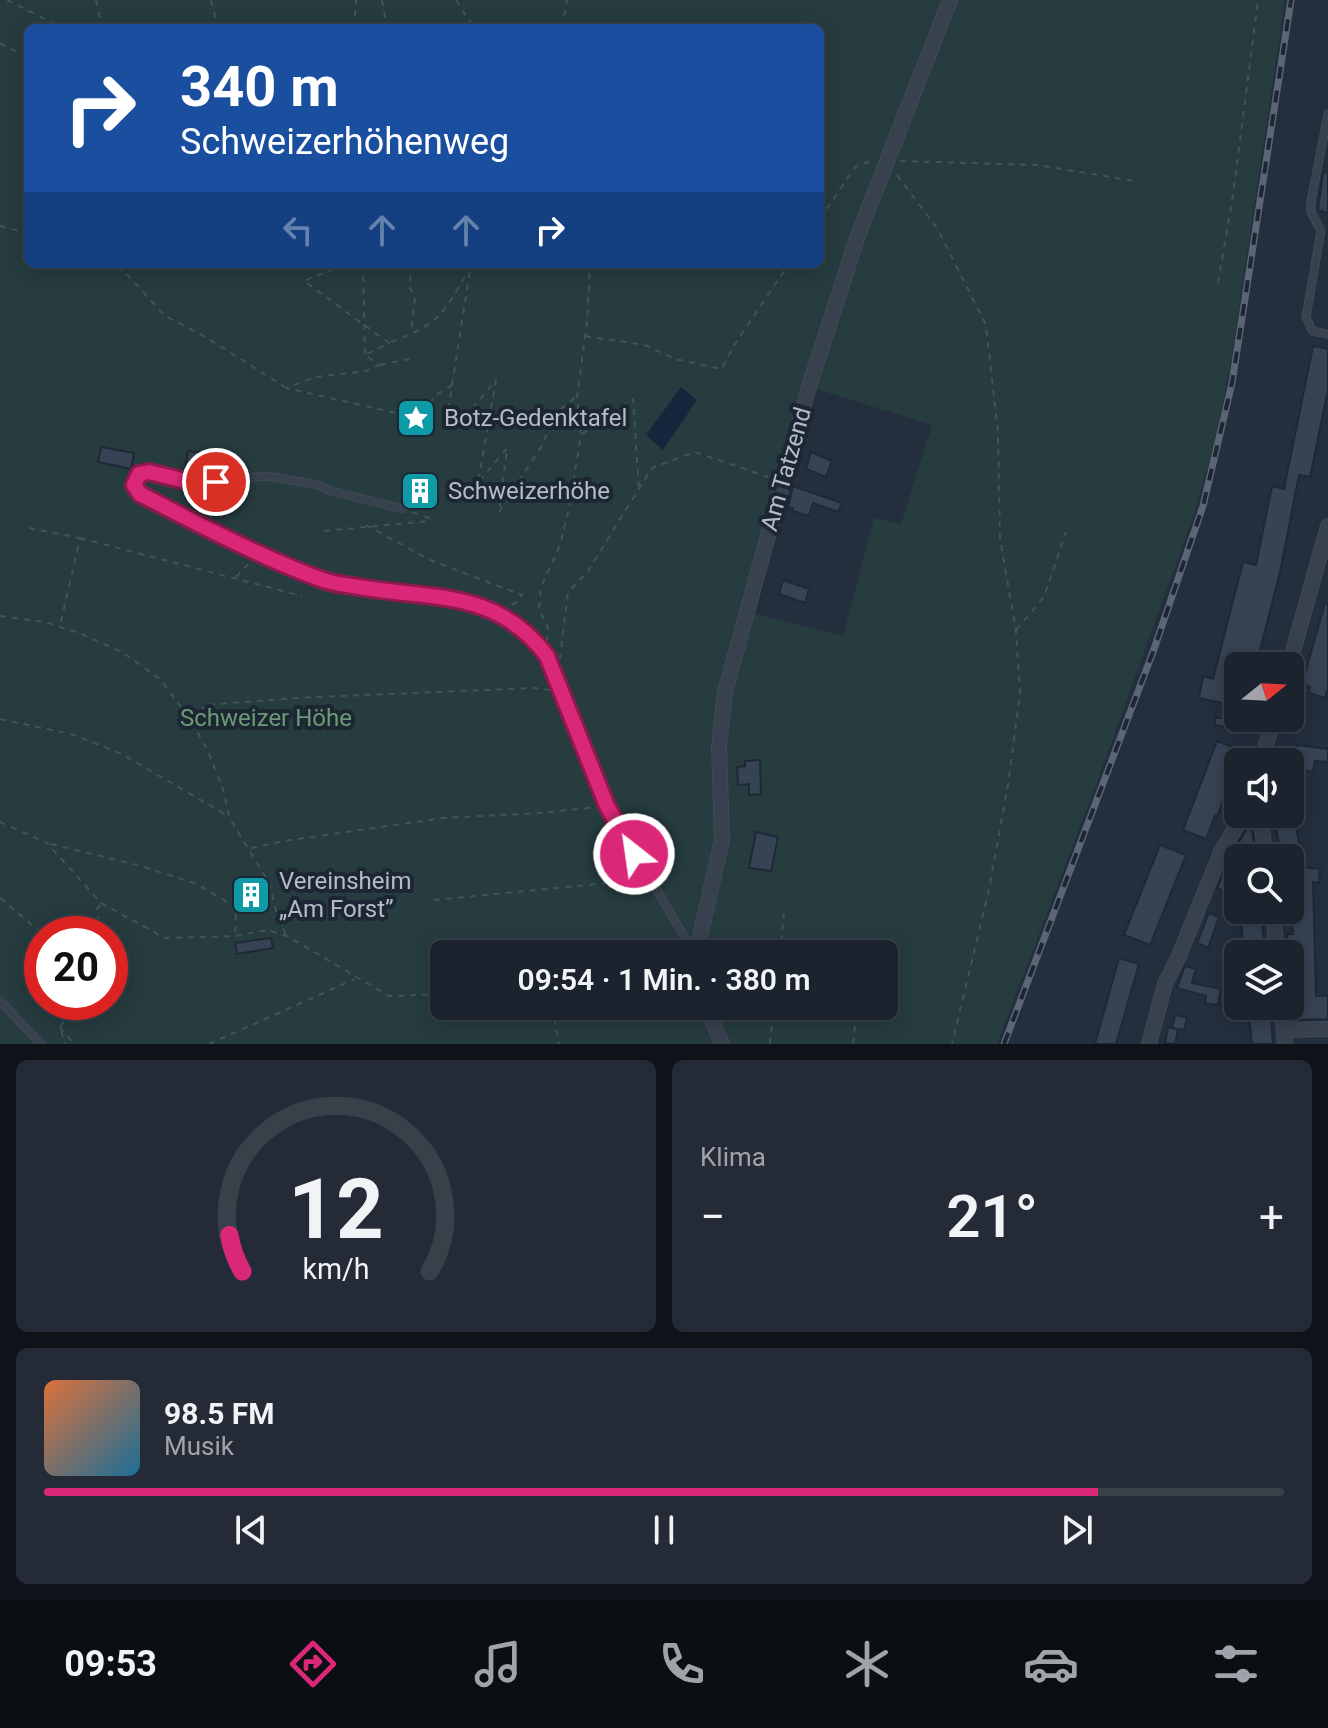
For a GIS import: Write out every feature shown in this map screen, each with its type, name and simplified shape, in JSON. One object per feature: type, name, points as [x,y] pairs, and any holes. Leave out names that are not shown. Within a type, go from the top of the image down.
[{"type":"street","name":"Am Tatzend","points":[[697,940],[722,840],[719,747],[725,692],[782,482],[857,238],[950,0]]},
{"type":"street","points":[[1293,652],[1328,526]]},
{"type":"street","points":[[1149,1044],[1165,984],[1222,850],[1235,828]]},
{"type":"street","points":[[712,1020],[722,1044]]},
{"type":"street","points":[[1285,1037],[1328,1029]]},
{"type":"lane","points":[[1328,114],[1311,201],[1311,212],[1321,231],[1306,317],[1312,331],[1328,334]]},
{"type":"lane","points":[[403,509],[330,491],[319,485],[267,476],[194,483],[149,472],[139,474],[134,485],[140,494],[258,553],[326,582],[467,601],[494,610],[514,622],[533,638],[547,656],[607,806],[686,940]]},
{"type":"lane","points":[[0,1001],[41,1044]]},
{"type":"path","points":[[7,0],[55,24]]},
{"type":"path","points":[[96,0],[101,24]]},
{"type":"path","points":[[211,0],[217,24]]},
{"type":"path","points":[[354,24],[356,0]]},
{"type":"path","points":[[382,0],[386,24]]},
{"type":"path","points":[[456,0],[471,24]]},
{"type":"path","points":[[563,24],[567,0]]},
{"type":"path","points":[[1218,283],[1233,195],[1258,0]]},
{"type":"path","points":[[0,43],[24,56]]},
{"type":"path","points":[[824,213],[855,167],[871,160],[1038,165],[1134,181]]},
{"type":"path","points":[[887,161],[937,228],[986,325],[998,432],[1000,539],[1016,631],[1020,693],[1008,785],[989,889],[952,1044]]},
{"type":"path","points":[[0,226],[24,232]]},
{"type":"path","points":[[115,268],[125,272],[165,316],[204,336],[286,388],[418,418],[436,395],[452,385]]},
{"type":"path","points":[[335,268],[304,281],[389,343]]},
{"type":"path","points":[[363,268],[365,355]]},
{"type":"path","points":[[408,268],[409,286],[415,297],[411,334]]},
{"type":"path","points":[[365,355],[425,329],[447,308],[469,268]]},
{"type":"path","points":[[471,268],[446,429],[467,415],[496,380],[478,483],[507,448],[499,512],[541,447],[556,413],[577,396]]},
{"type":"path","points":[[590,268],[577,396],[581,435],[560,545],[541,587],[539,609],[548,628],[547,656],[559,662],[568,592],[586,574],[652,468],[695,452],[782,482]]},
{"type":"path","points":[[585,336],[645,345],[675,359],[722,369],[733,347],[786,268]]},
{"type":"path","points":[[365,355],[379,365]]},
{"type":"path","points":[[286,388],[315,377],[366,371],[414,358]]},
{"type":"path","points":[[581,435],[633,399],[639,491]]},
{"type":"path","points":[[324,531],[366,525],[430,560],[522,595],[519,601],[494,610]]},
{"type":"path","points":[[29,528],[80,538],[302,596]]},
{"type":"path","points":[[1016,631],[1044,597],[1066,532]]},
{"type":"path","points":[[60,627],[80,538]]},
{"type":"path","points":[[235,578],[258,553]]},
{"type":"path","points":[[0,616],[60,627],[122,652],[160,679],[190,719],[218,777],[229,817],[269,883],[287,936]]},
{"type":"path","points":[[190,719],[207,705],[292,698],[534,688],[561,691]]},
{"type":"path","points":[[0,719],[71,734],[122,754],[229,817]]},
{"type":"path","points":[[250,848],[443,818],[607,806]]},
{"type":"path","points":[[0,822],[47,843],[141,866],[197,884],[236,907],[235,936]]},
{"type":"path","points":[[47,843],[101,903],[165,938],[235,936],[268,930],[287,936],[389,996],[430,995]]},
{"type":"path","points":[[434,900],[648,878]]},
{"type":"path","points":[[0,898],[24,918]]},
{"type":"path","points":[[98,916],[97,909],[101,903]]},
{"type":"path","points":[[781,940],[784,913]]},
{"type":"path","points":[[209,1044],[357,979]]},
{"type":"path","points":[[60,1026],[66,1020]]},
{"type":"path","points":[[555,1020],[559,1044]]},
{"type":"path","points":[[770,1044],[773,1020]]},
{"type":"path","points":[[853,1044],[856,1020]]},
{"type":"path","points":[[60,1026],[66,1044]]},
{"type":"path","points":[[60,1026],[74,1044]]},
{"type":"green space","name":"Schweizer Höhe","points":[[0,0],[946,0],[853,238],[805,385],[721,693],[715,745],[725,748],[730,694],[752,613],[843,636],[874,518],[901,524],[932,425],[813,388],[895,143],[954,0],[1285,0],[1231,361],[1214,444],[1194,514],[1096,785],[997,1044],[0,1044]]},
{"type":"water","points":[[681,387],[697,400],[663,450],[646,435]]},
{"type":"building","points":[[1323,172],[1328,173],[1328,213],[1318,210]]},
{"type":"building","points":[[1313,346],[1328,349],[1328,390],[1310,477],[1299,475],[1280,572],[1260,652],[1224,652],[1224,703],[1199,698],[1203,676],[1213,679],[1243,562],[1256,565],[1272,486],[1284,489]]},
{"type":"building","points":[[101,447],[134,453],[131,469],[98,462]]},
{"type":"building","points":[[188,451],[212,455],[208,475],[184,474]]},
{"type":"building","points":[[811,452],[832,461],[826,477],[806,469]]},
{"type":"building","name":"Schweizerhöhe","points":[[404,476],[437,477],[436,505],[403,502]]},
{"type":"building","points":[[793,486],[842,503],[838,512],[813,503],[809,516],[793,511],[788,507]]},
{"type":"building","points":[[783,580],[809,589],[805,603],[779,594]]},
{"type":"building","points":[[1325,603],[1328,603],[1328,688],[1325,698],[1309,693],[1310,687],[1304,685]]},
{"type":"building","points":[[1215,718],[1224,718],[1224,726],[1215,725]]},
{"type":"building","points":[[1217,741],[1235,748],[1224,748],[1224,798],[1206,839],[1183,830]]},
{"type":"building","points":[[1297,745],[1328,749],[1328,762],[1315,761],[1313,772],[1304,770],[1304,748],[1296,748]]},
{"type":"building","points":[[760,760],[761,794],[749,795],[749,784],[738,785],[737,767],[745,766],[745,761]]},
{"type":"building","points":[[1247,828],[1252,828],[1254,844],[1238,844]]},
{"type":"building","points":[[1276,828],[1296,828],[1299,844],[1279,844]]},
{"type":"building","points":[[756,832],[778,837],[771,871],[749,868]]},
{"type":"building","points":[[1160,845],[1186,855],[1150,945],[1124,935]]},
{"type":"building","points":[[1304,867],[1320,869],[1319,883],[1313,882],[1316,996],[1328,996],[1328,1019],[1304,1020],[1304,940],[1287,940],[1287,934],[1293,934],[1292,924],[1304,924]]},
{"type":"building","points":[[1224,871],[1224,892],[1217,888]]},
{"type":"building","name":"Vereinsheim „Am Forst”","points":[[243,880],[269,895],[259,911],[234,895]]},
{"type":"building","points":[[1209,913],[1219,917],[1208,948],[1197,943]]},
{"type":"building","points":[[1241,924],[1262,924],[1264,940],[1243,940]]},
{"type":"building","points":[[271,938],[273,948],[237,954],[235,943]]},
{"type":"building","points":[[1119,958],[1139,964],[1116,1044],[1095,1044]]},
{"type":"building","points":[[1185,966],[1196,969],[1192,983],[1221,989],[1218,1005],[1205,1003],[1206,996],[1177,988]]},
{"type":"building","points":[[1175,1015],[1187,1018],[1184,1030],[1172,1028]]},
{"type":"building","points":[[1249,1020],[1271,1020],[1273,1044],[1252,1044]]},
{"type":"building","points":[[1168,1027],[1178,1029],[1175,1044],[1165,1043]]},
{"type":"railway","points":[[1004,1044],[1153,652],[1203,506],[1232,383],[1291,0]]},
{"type":"place","name":"Botz-Gedenktafel","points":[[416,418]]},
{"type":"place","name":"Schweizerhöhe","points":[[420,491]]},
{"type":"place","name":"Vereinsheim „Am Forst”","points":[[251,895]]},
{"type":"route","points":[[216,482],[194,483],[149,472],[139,474],[134,485],[140,494],[203,527],[326,582],[467,601],[494,610],[533,638],[547,656],[607,806],[634,854]]}]
